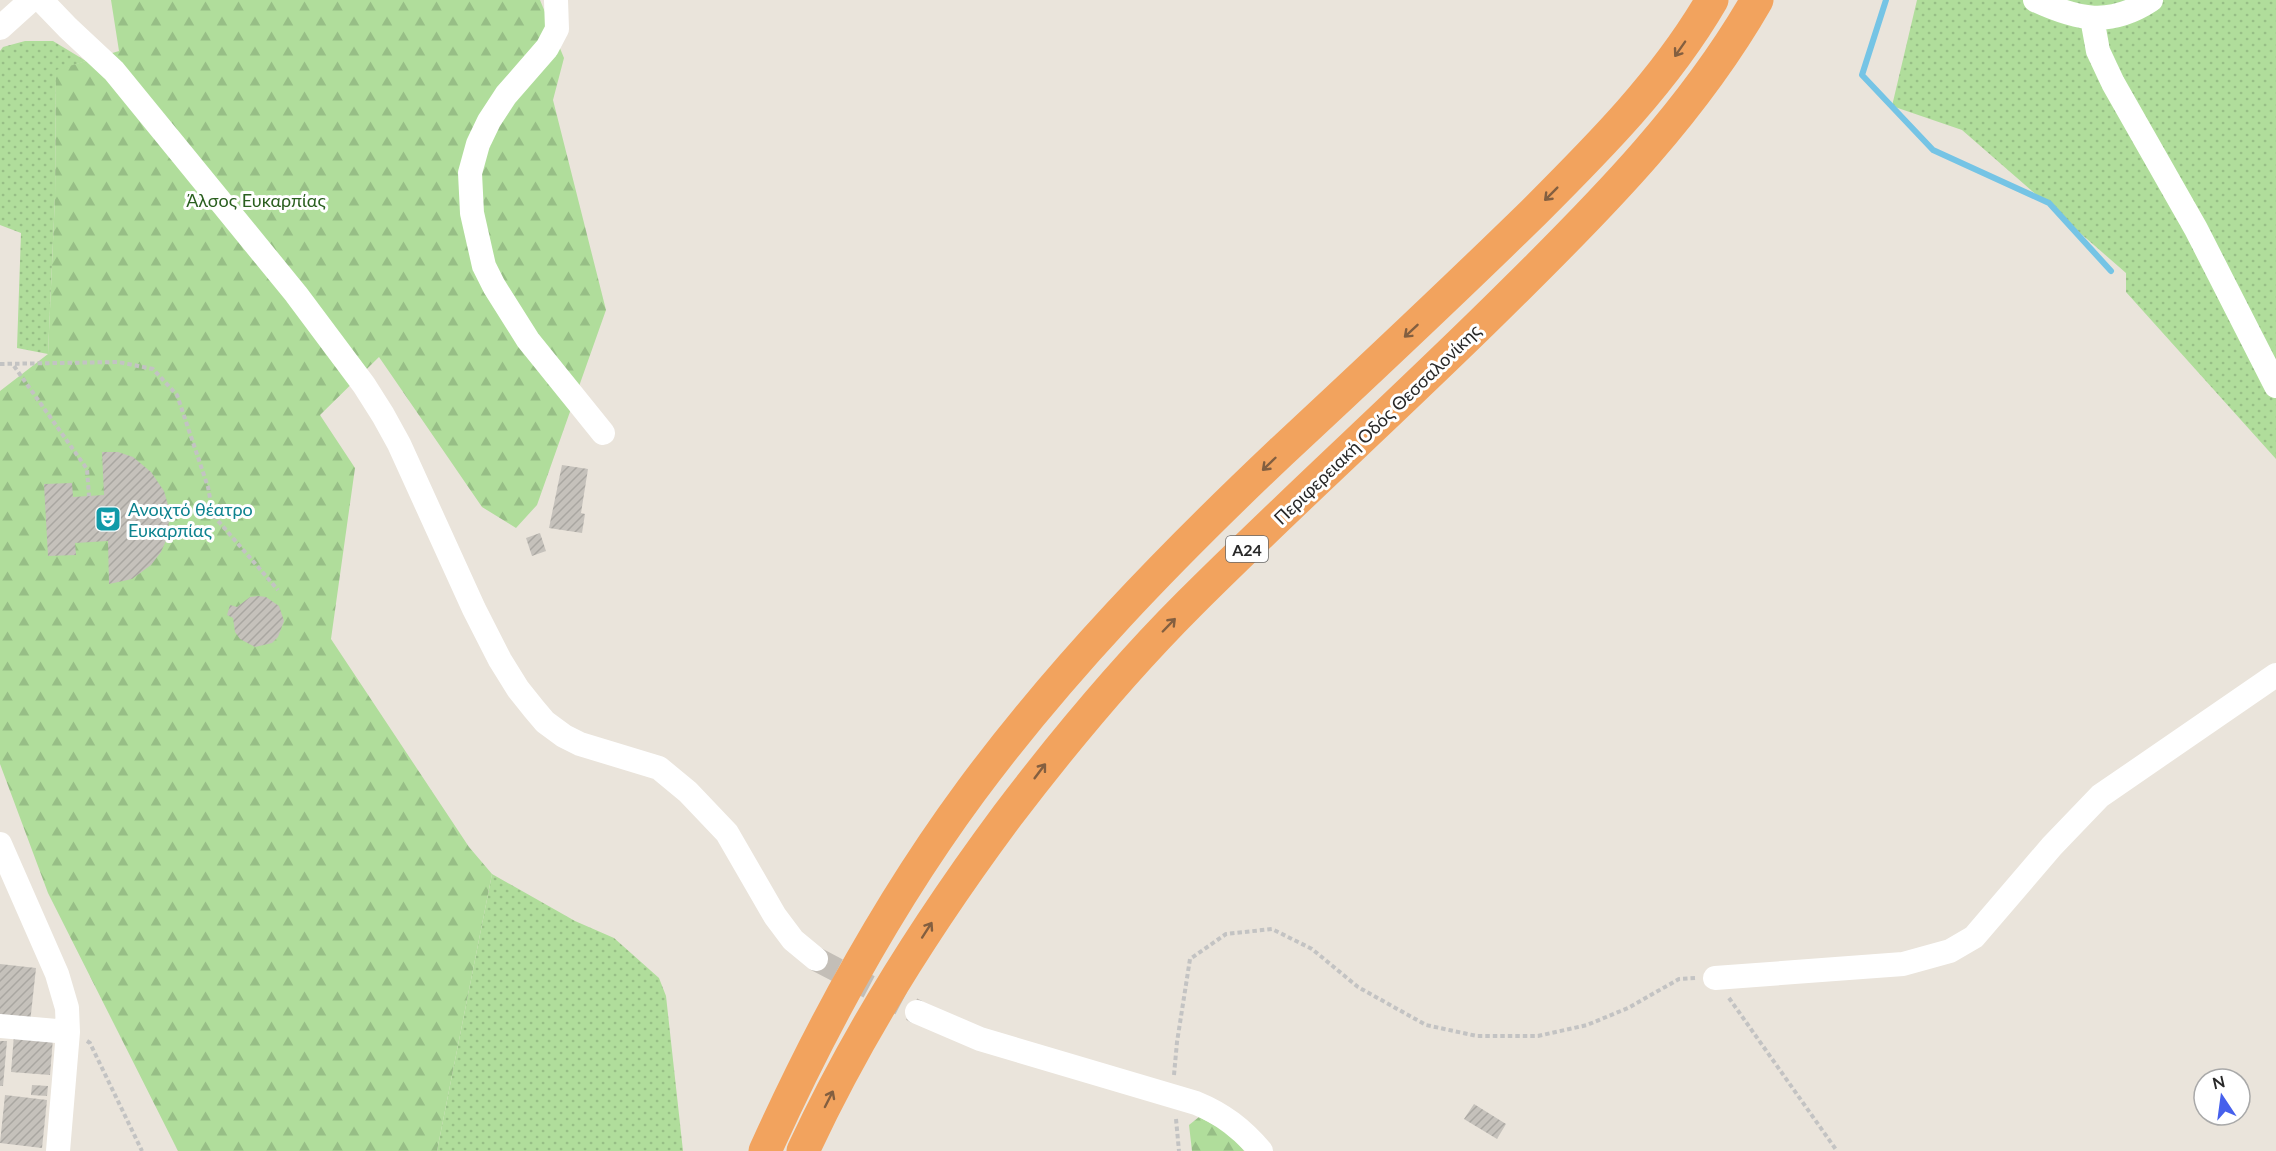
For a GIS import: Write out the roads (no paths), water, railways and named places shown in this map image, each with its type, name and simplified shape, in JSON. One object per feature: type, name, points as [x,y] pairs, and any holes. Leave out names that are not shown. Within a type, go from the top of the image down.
[{"type":"highway","name":"Α24","points":[[765,1151],[805,1066],[888,916],[930,849],[964,801],[1035,710],[1104,630],[1237,495],[1448,296],[1609,136],[1662,73],[1712,0]]},
{"type":"highway","name":"Περιφερειακή Οδός Θεσσαλονίκης","points":[[804,1151],[855,1048],[912,952],[977,856],[1076,727],[1110,686],[1189,604],[1476,329],[1613,190],[1697,93],[1734,41],[1757,0]]},
{"type":"street","points":[[0,28],[31,0]]},
{"type":"street","points":[[41,0],[114,71],[296,294],[364,385],[384,415],[399,444],[495,650],[528,702],[545,722],[564,736],[580,744],[659,768],[688,792],[727,833],[775,916],[793,940],[816,959]]},
{"type":"street","points":[[556,0],[556,29],[547,48],[506,95],[489,121],[478,144],[470,173],[472,213],[482,258],[494,286],[528,340],[603,433]]},
{"type":"street","points":[[2035,0],[2066,13],[2092,18],[2106,18],[2127,13],[2151,0]]},
{"type":"street","points":[[2092,18],[2098,51],[2113,82],[2196,229],[2276,386]]},
{"type":"street","points":[[1715,978],[1903,964],[1950,951],[1974,937],[2052,846],[2100,796],[2276,675]]},
{"type":"street","points":[[0,844],[62,987],[67,1008],[68,1032],[58,1151]]},
{"type":"street","points":[[917,1011],[980,1039],[1118,1078],[1196,1103],[1234,1122],[1261,1151]]},
{"type":"street","points":[[0,1026],[68,1032]]},
{"type":"waterway","points":[[1886,0],[1862,75],[1933,150],[2049,203],[2111,271]]},
{"type":"tunnel","points":[[816,959],[917,1012]]},
{"type":"place","name":"Ανοιχτό θέατρο Ευκαρπίας","points":[[108,519]]},
{"type":"park label","name":"Άλσος Ευκαρπίας","points":[[256,200]]}]
